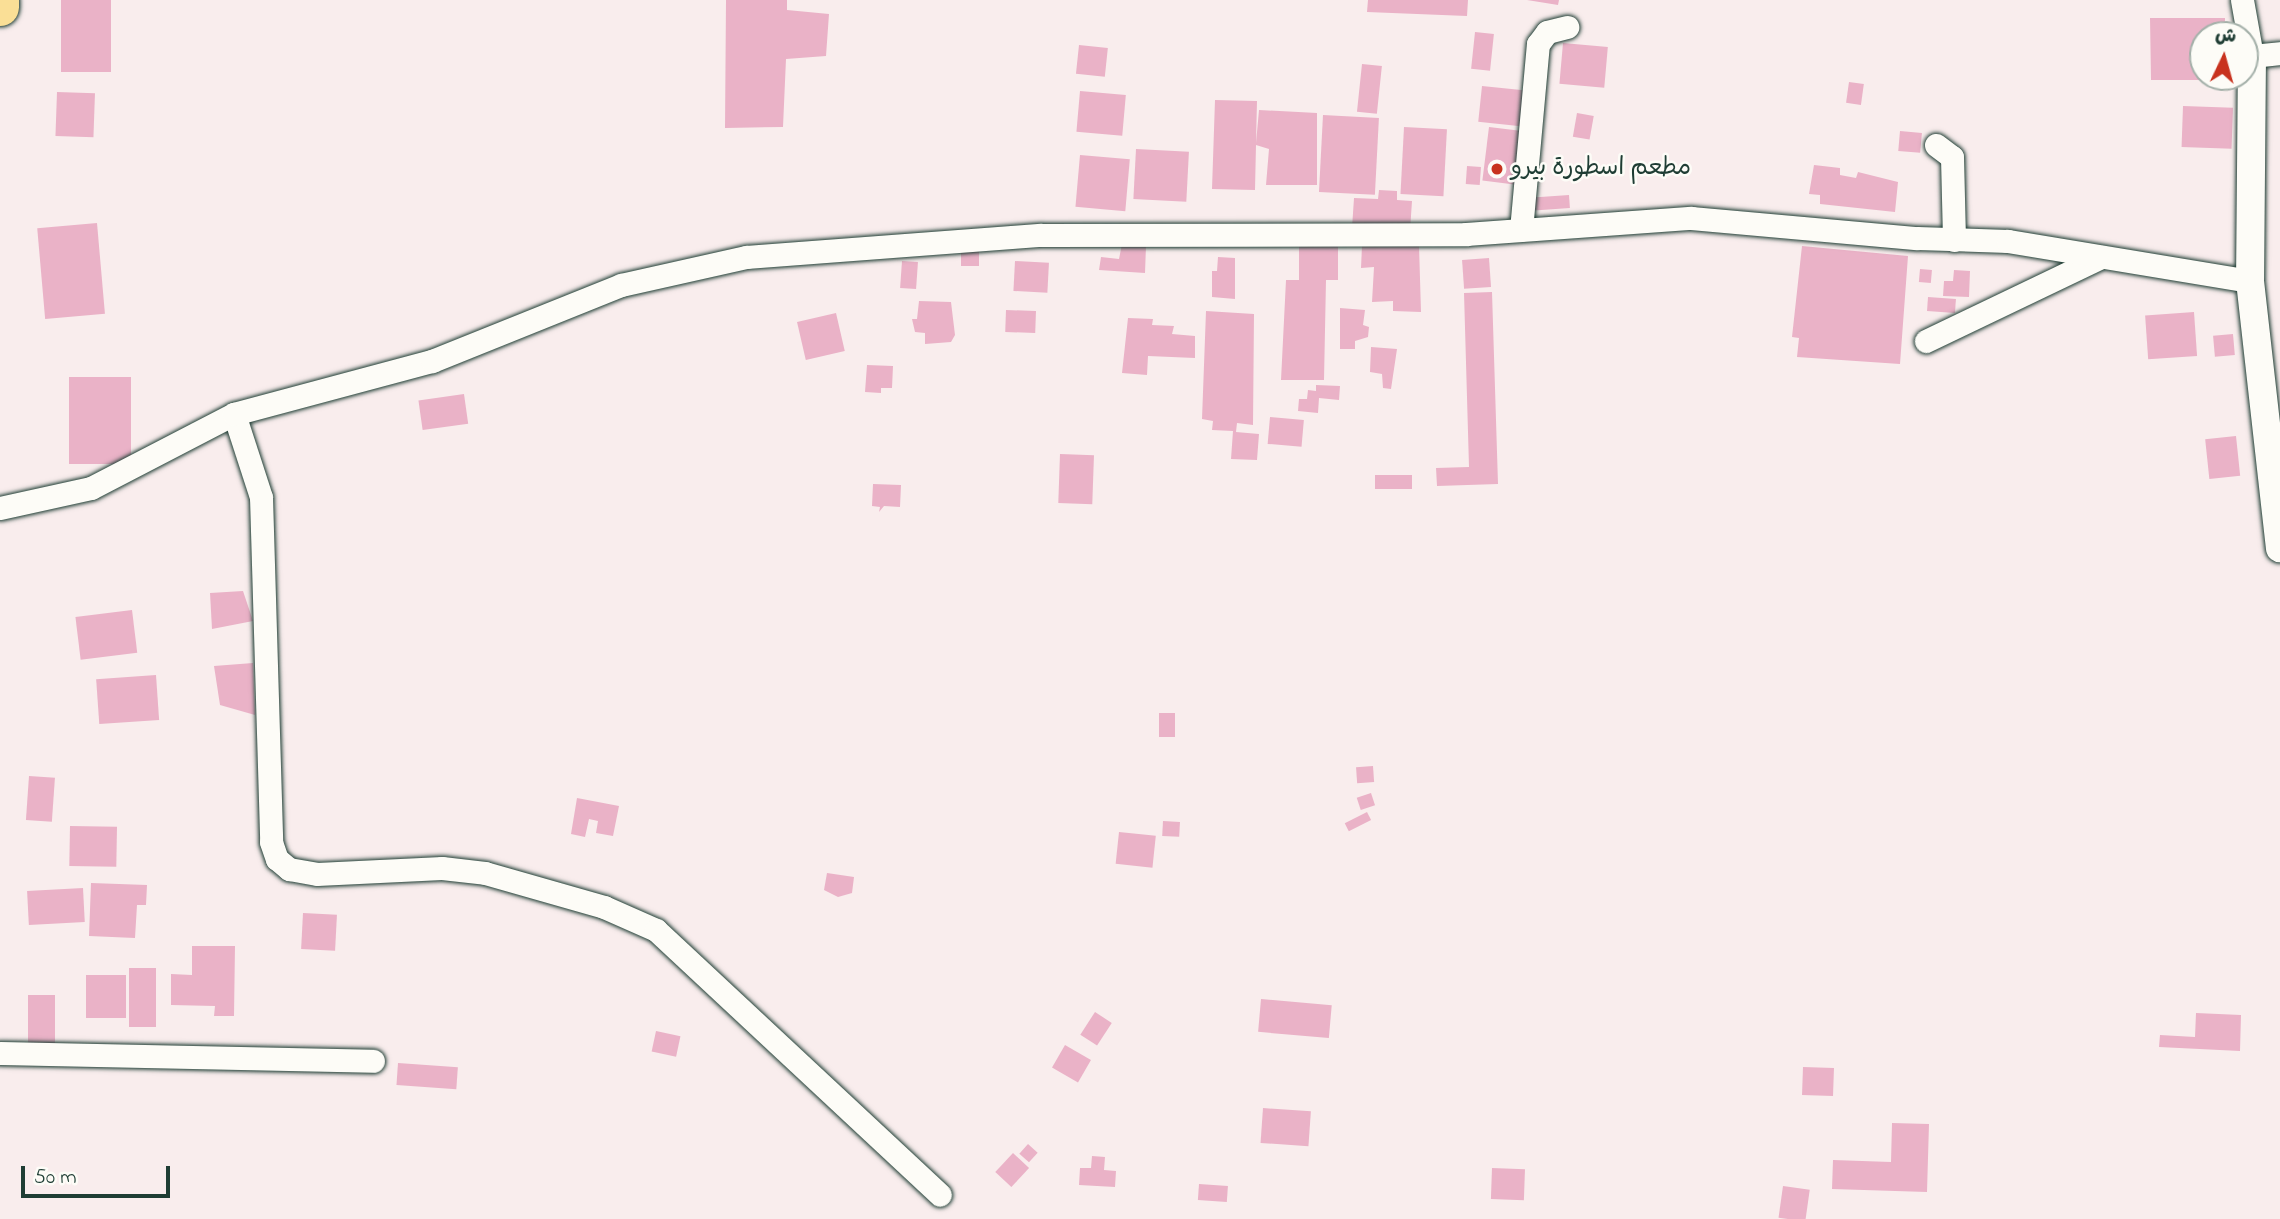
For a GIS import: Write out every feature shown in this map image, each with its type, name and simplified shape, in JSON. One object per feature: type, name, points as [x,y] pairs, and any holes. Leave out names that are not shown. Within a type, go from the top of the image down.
[{"type":"main road","points":[[0,8],[1,0]]},
{"type":"street","points":[[2242,0],[2246,21]]},
{"type":"street","points":[[1521,230],[1538,44],[1547,32],[1567,27]]},
{"type":"street","points":[[2259,55],[2280,53]]},
{"type":"street","points":[[2252,91],[2250,281],[2277,494],[2280,548]]},
{"type":"street","points":[[1936,145],[1952,157],[1954,240]]},
{"type":"street","points":[[0,508],[91,488],[234,414],[432,361],[621,285],[747,257],[1041,235],[1521,230],[1691,218],[1954,240],[2008,241],[2250,281]]},
{"type":"street","points":[[1926,341],[2101,257]]},
{"type":"street","points":[[234,414],[261,497],[271,842],[277,859],[289,869],[317,874],[442,868],[485,873],[604,907],[656,930],[940,1195]]},
{"type":"street","points":[[0,1053],[373,1061]]},
{"type":"building","points":[[61,0],[111,0],[111,72],[61,72]]},
{"type":"building","points":[[726,0],[787,0],[787,10],[829,14],[826,56],[786,59],[783,127],[725,128]]},
{"type":"building","points":[[1368,0],[1468,0],[1467,16],[1367,12]]},
{"type":"building","points":[[1527,0],[1559,0],[1558,5]]},
{"type":"building","points":[[2150,18],[2225,18],[2225,21],[2189,21],[2189,80],[2151,80]]},
{"type":"building","points":[[1475,32],[1494,34],[1490,71],[1471,69]]},
{"type":"building","points":[[1563,43],[1608,47],[1604,88],[1559,84]]},
{"type":"building","points":[[1079,45],[1108,48],[1105,77],[1076,74]]},
{"type":"building","points":[[1362,64],[1382,66],[1377,114],[1357,112]]},
{"type":"building","points":[[1849,82],[1864,84],[1861,105],[1846,103]]},
{"type":"building","points":[[1482,86],[1527,91],[1523,127],[1478,122]]},
{"type":"building","points":[[1080,91],[1126,95],[1122,136],[1076,132]]},
{"type":"building","points":[[57,92],[95,93],[93,137],[55,136]]},
{"type":"building","points":[[1215,100],[1257,101],[1256,143],[1259,110],[1317,113],[1317,185],[1266,185],[1269,149],[1256,145],[1255,190],[1212,189]]},
{"type":"building","points":[[2183,106],[2233,108],[2232,149],[2182,147]]},
{"type":"building","points":[[1577,113],[1594,116],[1590,140],[1573,137]]},
{"type":"building","points":[[1323,115],[1379,118],[1375,195],[1319,192]]},
{"type":"building","points":[[1404,127],[1447,129],[1443,196],[1400,194]]},
{"type":"building","points":[[1489,127],[1527,132],[1520,185],[1482,181]]},
{"type":"building","points":[[1900,131],[1922,133],[1920,153],[1898,151]]},
{"type":"building","points":[[1136,149],[1189,152],[1186,202],[1133,199]]},
{"type":"building","points":[[1080,155],[1130,159],[1125,211],[1075,207]]},
{"type":"building","points":[[1814,165],[1840,168],[1840,175],[1856,178],[1858,172],[1898,182],[1895,212],[1820,204],[1820,195],[1809,194]]},
{"type":"building","points":[[1467,166],[1481,167],[1480,185],[1466,184]]},
{"type":"building","points":[[1379,190],[1397,191],[1397,200],[1412,201],[1410,231],[1352,228],[1354,198],[1378,199]]},
{"type":"building","points":[[1569,195],[1570,208],[1534,210],[1533,198]]},
{"type":"building","points":[[97,223],[105,314],[45,319],[37,228]]},
{"type":"building","points":[[1122,244],[1146,246],[1145,273],[1099,270],[1101,257],[1119,259]]},
{"type":"building","points":[[1299,245],[1338,245],[1338,280],[1326,280],[1324,380],[1281,380],[1286,280],[1299,280]]},
{"type":"building","points":[[1419,245],[1421,312],[1393,311],[1393,301],[1372,302],[1374,267],[1361,268],[1362,246]]},
{"type":"building","points":[[1802,246],[1908,256],[1900,364],[1797,357],[1799,338],[1792,337]]},
{"type":"building","points":[[961,250],[979,250],[979,266],[961,266]]},
{"type":"building","points":[[1218,257],[1235,258],[1235,299],[1212,297],[1212,271],[1217,271]]},
{"type":"building","points":[[1489,258],[1491,287],[1464,289],[1462,260]]},
{"type":"building","points":[[902,261],[918,262],[916,289],[900,288]]},
{"type":"building","points":[[1015,261],[1049,263],[1047,293],[1013,291]]},
{"type":"building","points":[[1920,269],[1932,270],[1931,283],[1919,282]]},
{"type":"building","points":[[1954,270],[1970,271],[1969,297],[1943,296],[1944,281],[1953,281]]},
{"type":"building","points":[[1492,292],[1498,484],[1437,486],[1436,468],[1469,467],[1464,293]]},
{"type":"building","points":[[1928,297],[1956,299],[1955,313],[1927,311]]},
{"type":"building","points":[[919,301],[951,302],[955,335],[951,342],[925,344],[925,333],[915,332],[912,319],[917,319]]},
{"type":"building","points":[[1340,308],[1365,310],[1363,325],[1369,327],[1368,337],[1355,341],[1355,349],[1340,349]]},
{"type":"building","points":[[1006,310],[1036,311],[1035,333],[1005,332]]},
{"type":"building","points":[[1206,311],[1254,314],[1253,425],[1237,423],[1236,432],[1259,434],[1257,460],[1231,459],[1233,431],[1212,430],[1213,421],[1202,419]]},
{"type":"building","points":[[2194,312],[2197,356],[2148,359],[2145,315]]},
{"type":"building","points":[[836,313],[845,351],[806,360],[797,322]]},
{"type":"building","points":[[1128,318],[1153,319],[1152,325],[1174,326],[1172,334],[1195,336],[1195,358],[1148,356],[1147,375],[1122,373]]},
{"type":"building","points":[[2233,334],[2235,355],[2215,357],[2213,336]]},
{"type":"building","points":[[1371,347],[1397,349],[1391,389],[1383,388],[1382,374],[1370,372]]},
{"type":"building","points":[[867,365],[893,366],[892,388],[881,388],[881,393],[865,392]]},
{"type":"building","points":[[69,377],[131,377],[131,464],[69,464]]},
{"type":"building","points":[[1316,385],[1340,386],[1339,400],[1319,398],[1318,413],[1298,411],[1299,399],[1307,399],[1308,390],[1316,391]]},
{"type":"building","points":[[464,394],[468,424],[423,430],[418,400]]},
{"type":"building","points":[[1270,417],[1304,420],[1302,447],[1268,444]]},
{"type":"building","points":[[2236,436],[2240,476],[2209,479],[2205,439]]},
{"type":"building","points":[[1060,454],[1094,455],[1092,504],[1058,503]]},
{"type":"building","points":[[1375,475],[1412,475],[1412,489],[1375,489]]},
{"type":"building","points":[[873,484],[901,485],[900,507],[884,506],[879,512],[880,507],[872,506]]},
{"type":"building","points":[[243,591],[253,621],[212,629],[210,593]]},
{"type":"building","points":[[132,610],[137,653],[81,660],[75,617]]},
{"type":"building","points":[[253,663],[255,715],[220,705],[214,666]]},
{"type":"building","points":[[156,675],[159,720],[99,724],[96,679]]},
{"type":"building","points":[[1159,713],[1175,713],[1175,737],[1159,737]]},
{"type":"building","points":[[1373,766],[1374,782],[1357,783],[1356,767]]},
{"type":"building","points":[[29,776],[55,778],[52,822],[26,820]]},
{"type":"building","points":[[1371,793],[1375,805],[1361,810],[1357,798]]},
{"type":"building","points":[[577,798],[619,806],[613,836],[596,833],[598,821],[589,819],[585,837],[571,834]]},
{"type":"building","points":[[1367,812],[1371,820],[1349,831],[1345,823]]},
{"type":"building","points":[[1163,821],[1180,822],[1179,837],[1162,836]]},
{"type":"building","points":[[70,826],[117,827],[116,867],[69,866]]},
{"type":"building","points":[[1119,832],[1156,836],[1152,868],[1116,864]]},
{"type":"building","points":[[827,873],[854,877],[852,893],[838,897],[824,890]]},
{"type":"building","points":[[91,883],[147,885],[146,905],[137,905],[135,938],[89,936]]},
{"type":"building","points":[[83,888],[85,922],[29,925],[27,891]]},
{"type":"building","points":[[303,913],[337,915],[335,951],[301,949]]},
{"type":"building","points":[[192,946],[235,946],[234,1016],[214,1016],[215,1006],[171,1005],[171,974],[192,975]]},
{"type":"building","points":[[129,968],[156,968],[156,1027],[129,1027]]},
{"type":"building","points":[[86,975],[126,975],[126,1018],[86,1018]]},
{"type":"building","points":[[28,995],[55,995],[55,1046],[28,1046]]},
{"type":"building","points":[[1261,999],[1332,1005],[1329,1038],[1258,1032]]},
{"type":"building","points":[[1095,1012],[1112,1023],[1097,1046],[1080,1035]]},
{"type":"building","points":[[2196,1013],[2241,1015],[2240,1051],[2159,1047],[2160,1035],[2195,1037]]},
{"type":"building","points":[[656,1031],[680,1036],[676,1057],[652,1052]]},
{"type":"building","points":[[1065,1045],[1091,1060],[1078,1083],[1052,1068]]},
{"type":"building","points":[[398,1063],[458,1067],[456,1089],[396,1085]]},
{"type":"building","points":[[1803,1067],[1834,1068],[1833,1096],[1802,1095]]},
{"type":"building","points":[[1263,1108],[1311,1111],[1308,1146],[1261,1143]]},
{"type":"building","points":[[1892,1123],[1929,1124],[1927,1192],[1832,1189],[1833,1160],[1891,1162]]},
{"type":"building","points":[[1028,1144],[1038,1153],[1029,1162],[1019,1154]]},
{"type":"building","points":[[1013,1153],[1029,1168],[1011,1187],[995,1172]]},
{"type":"building","points":[[1092,1156],[1105,1157],[1104,1170],[1116,1171],[1115,1187],[1079,1185],[1080,1168],[1091,1168]]},
{"type":"building","points":[[1492,1168],[1525,1169],[1524,1200],[1491,1199]]},
{"type":"building","points":[[1199,1184],[1228,1186],[1227,1202],[1198,1200]]},
{"type":"building","points":[[1783,1186],[1810,1190],[1806,1219],[1779,1218]]},
{"type":"place","name":"مطعم اسطورة بيرو","points":[[1497,169]]}]
